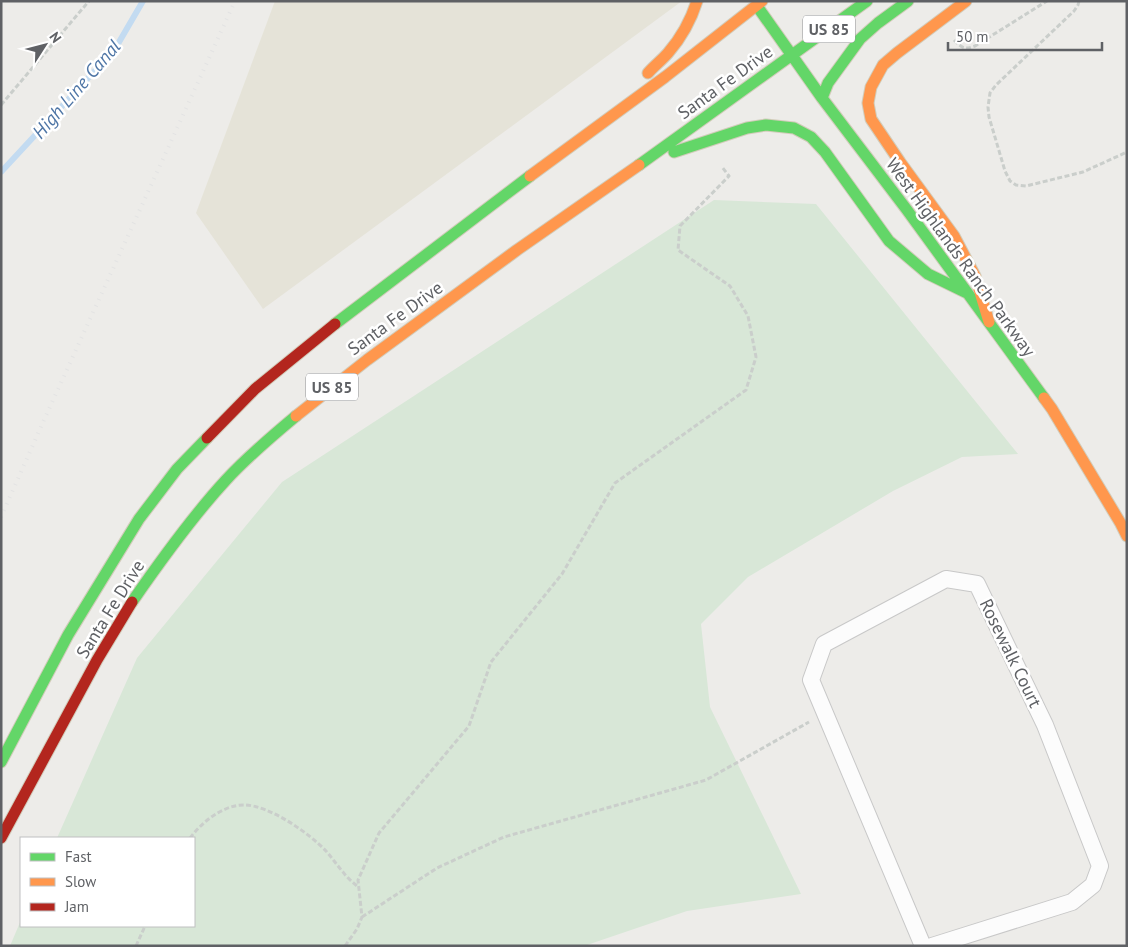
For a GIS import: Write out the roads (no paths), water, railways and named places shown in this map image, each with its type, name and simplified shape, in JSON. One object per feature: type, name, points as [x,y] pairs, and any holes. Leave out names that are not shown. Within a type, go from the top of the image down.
[{"type":"main road","points":[[598,127],[669,52],[683,33],[693,14],[697,1]]},
{"type":"main road","name":"Santa Fe Drive","points":[[1,838],[97,660],[127,609],[164,556],[193,519],[226,480],[264,443],[305,408],[367,360],[517,250],[640,165],[867,1]]},
{"type":"main road","points":[[822,98],[828,83],[860,39],[908,1]]},
{"type":"main road","points":[[966,1],[884,65],[872,83],[868,104],[871,119],[954,236],[975,276],[988,322]]},
{"type":"main road","name":"Santa Fe Drive","points":[[1,762],[68,635],[139,519],[177,469],[256,389],[304,348],[489,206],[665,77],[759,4]]},
{"type":"main road","name":"West Highlands Ranch Parkway","points":[[759,4],[791,56],[907,210],[1052,410],[1125,527]]},
{"type":"main road","points":[[640,165],[681,149],[747,128],[766,125],[794,128],[812,138],[825,152],[889,241],[928,274],[967,293]]},
{"type":"street","name":"Rosewalk Court","points":[[923,946],[811,680],[824,644],[946,578],[977,584],[1045,725],[1100,866],[1093,885],[1072,902],[932,946]]},
{"type":"waterway","name":"High Line Canal","points":[[1,172],[115,49],[143,1]]},
{"type":"railway","points":[[1,517],[235,1]]}]
